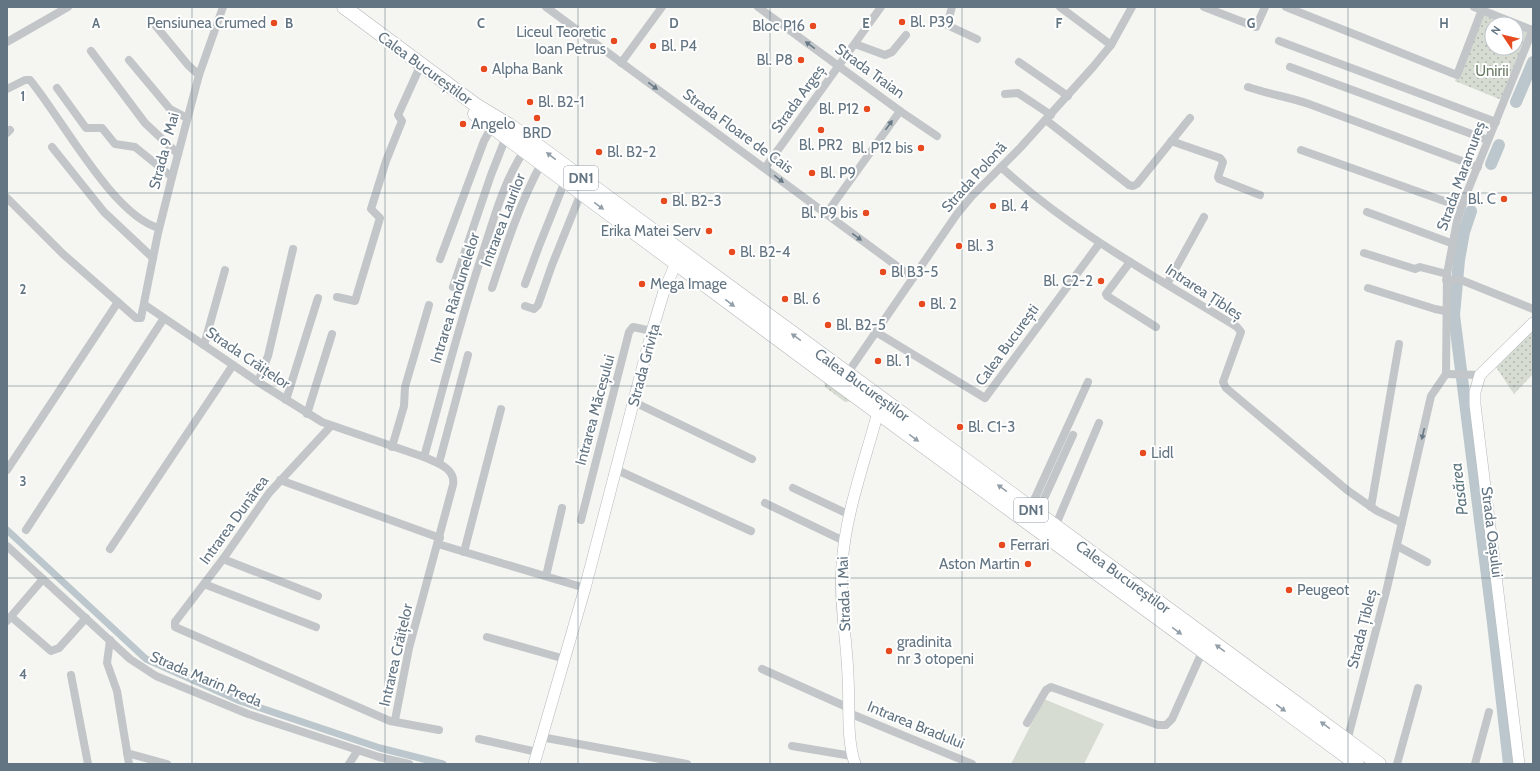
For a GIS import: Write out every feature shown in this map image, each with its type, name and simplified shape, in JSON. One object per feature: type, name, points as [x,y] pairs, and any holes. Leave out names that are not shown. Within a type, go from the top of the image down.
[{"type":"highway","name":"Calea Bucureștilor","points":[[332,7],[506,138],[1203,650],[1353,763]]},
{"type":"highway","name":"Calea Bucureștilor","points":[[344,7],[477,106],[518,131],[1034,512],[1379,764]]},
{"type":"street","points":[[7,42],[68,7]]},
{"type":"street","name":"Strada 9 Mai","points":[[145,305],[159,228],[187,118],[199,76],[223,7]]},
{"type":"street","name":"Strada Floare de Cais","points":[[546,7],[913,278]]},
{"type":"street","points":[[621,63],[662,7]]},
{"type":"street","name":"Strada Traian","points":[[758,7],[900,111],[826,214]]},
{"type":"street","name":"Strada Argeș","points":[[765,168],[881,7]]},
{"type":"street","points":[[952,7],[947,24],[977,39]]},
{"type":"street","points":[[1060,7],[1111,45]]},
{"type":"street","name":"Strada Polonă","points":[[847,374],[964,205],[1068,96],[1111,45],[1132,7]]},
{"type":"street","points":[[1204,7],[1256,27],[1265,7]]},
{"type":"street","points":[[1286,7],[1457,75],[1480,8],[1533,30]]},
{"type":"street","points":[[155,25],[199,76]]},
{"type":"street","name":"Strada Maramureș","points":[[1446,374],[1446,277],[1452,243],[1461,207],[1533,30]]},
{"type":"street","points":[[855,44],[882,56],[892,52],[906,35]]},
{"type":"street","points":[[1279,41],[1496,122]]},
{"type":"street","points":[[91,51],[146,123],[178,154]]},
{"type":"street","points":[[129,60],[170,110],[187,118]]},
{"type":"street","points":[[1019,62],[1068,96]]},
{"type":"street","points":[[1290,67],[1488,140]]},
{"type":"street","points":[[337,297],[355,301],[380,218],[371,209],[386,161],[402,121],[398,115],[418,71]]},
{"type":"street","points":[[7,89],[24,80],[30,80],[94,169],[115,195],[142,219],[159,228]]},
{"type":"street","points":[[1248,87],[1264,92],[1287,96],[1478,167]]},
{"type":"street","points":[[57,88],[86,128],[102,128],[115,144],[135,147],[172,177]]},
{"type":"street","points":[[1005,94],[1018,93],[1049,117],[1129,185],[1133,186],[1137,184],[1190,118]]},
{"type":"street","points":[[900,111],[937,136]]},
{"type":"street","points":[[440,259],[484,141],[492,126]]},
{"type":"street","points":[[453,287],[491,174],[506,138]]},
{"type":"street","points":[[1171,141],[1220,158],[1223,162],[1218,177],[1219,179],[1260,195]]},
{"type":"street","points":[[52,147],[104,212],[153,258]]},
{"type":"street","points":[[1301,150],[1461,207]]},
{"type":"street","name":"Intrarea Rândunelelor","points":[[424,457],[472,284],[506,184],[524,151]]},
{"type":"street","name":"Intrarea Laurilor","points":[[492,288],[512,228],[531,184],[542,164]]},
{"type":"street","name":"Intrarea Țibleș","points":[[1001,167],[1055,213],[1099,244],[1167,284],[1240,330],[1240,336],[1224,382],[1226,388],[1338,483],[1371,507],[1402,523]]},
{"type":"street","points":[[525,284],[565,181]]},
{"type":"street","points":[[525,306],[534,309],[538,305],[552,265],[581,193]]},
{"type":"street","points":[[7,198],[63,254],[138,319],[142,317],[145,305]]},
{"type":"street","points":[[1367,212],[1452,243]]},
{"type":"street","points":[[1167,284],[1204,217]]},
{"type":"street","name":"Calea București","points":[[876,332],[985,398],[1099,244]]},
{"type":"street","points":[[258,382],[268,356],[294,249]]},
{"type":"street","points":[[1364,253],[1415,269],[1420,268],[1446,277],[1461,280],[1533,308]]},
{"type":"street","points":[[1130,262],[1106,294],[1156,327]]},
{"type":"street","name":"Strada Grivița","points":[[534,764],[586,588],[652,332],[664,291],[676,263]]},
{"type":"street","points":[[204,345],[225,270]]},
{"type":"street","points":[[1368,288],[1435,310],[1445,311]]},
{"type":"street","points":[[286,400],[318,298]]},
{"type":"street","points":[[7,470],[118,302]]},
{"type":"street","name":"Strada Crăițelor","points":[[145,305],[258,382],[330,427],[424,457],[439,463],[451,472],[454,481],[439,541]]},
{"type":"street","points":[[392,447],[404,406],[405,387],[429,305]]},
{"type":"street","points":[[26,530],[164,318]]},
{"type":"street","points":[[1402,523],[1431,396],[1434,391],[1446,374],[1480,375],[1533,323]]},
{"type":"street","name":"Intrarea Măceșului","points":[[580,520],[629,332],[633,328],[652,332]]},
{"type":"street","points":[[307,414],[332,334]]},
{"type":"street","points":[[1371,507],[1399,344]]},
{"type":"street","points":[[439,463],[468,355]]},
{"type":"street","points":[[110,549],[233,365]]},
{"type":"street","name":"Strada Oașului","points":[[1480,375],[1476,384],[1475,405],[1519,764]]},
{"type":"street","points":[[1034,512],[1088,382]]},
{"type":"street","points":[[634,402],[752,459]]},
{"type":"street","points":[[464,552],[501,409]]},
{"type":"street","name":"Strada 1 Mai","points":[[854,760],[849,710],[841,578],[844,541],[878,412]]},
{"type":"street","points":[[1055,527],[1099,423]]},
{"type":"street","name":"Intrarea Dunărea","points":[[183,631],[175,628],[175,622],[280,480],[330,427]]},
{"type":"street","points":[[1034,512],[1073,434]]},
{"type":"street","points":[[617,470],[750,531]]},
{"type":"street","points":[[280,480],[464,552],[586,588]]},
{"type":"street","points":[[793,488],[850,515]]},
{"type":"street","points":[[765,503],[844,541]]},
{"type":"street","points":[[546,576],[562,508]]},
{"type":"street","name":"Strada Țibleș","points":[[1347,741],[1402,523]]},
{"type":"street","name":"Intrarea Crăițelor","points":[[183,631],[390,721],[395,720],[409,648],[439,541]]},
{"type":"street","name":"Strada Marin Preda","points":[[7,546],[139,666],[156,676],[236,709],[358,750],[378,761],[409,764]]},
{"type":"street","points":[[1397,546],[1427,562]]},
{"type":"street","points":[[223,559],[318,596]]},
{"type":"street","points":[[44,580],[11,621],[51,651],[59,648],[86,618]]},
{"type":"street","points":[[204,584],[316,627]]},
{"type":"street","points":[[487,637],[565,659]]},
{"type":"street","points":[[110,640],[106,663],[117,691],[129,764]]},
{"type":"street","points":[[1027,723],[1046,690],[1051,687],[1158,725],[1166,725],[1172,719],[1203,650]]},
{"type":"street","points":[[762,669],[849,710]]},
{"type":"street","points":[[71,675],[88,764]]},
{"type":"street","points":[[1397,764],[1418,688]]},
{"type":"street","name":"Intrarea Bradului","points":[[849,710],[972,764]]},
{"type":"street","points":[[1475,764],[1489,712]]},
{"type":"street","points":[[395,720],[439,730]]},
{"type":"street","points":[[542,737],[687,764]]},
{"type":"street","points":[[480,739],[537,752]]},
{"type":"street","points":[[792,746],[854,760]]},
{"type":"street","points":[[349,764],[358,750]]},
{"type":"street","points":[[127,753],[167,764]]},
{"type":"green space","name":"Unirii","points":[[1482,10],[1497,16],[1484,16],[1484,56],[1522,56],[1504,101],[1455,81]]},
{"type":"green space","name":"Unirii","points":[[1524,27],[1532,30],[1524,50]]},
{"type":"green space","points":[[1533,330],[1533,377],[1532,375],[1514,394],[1496,367]]},
{"type":"green space","points":[[824,379],[853,401],[845,402],[825,387]]},
{"type":"green space","points":[[1044,699],[1104,724],[1084,764],[1011,764]]},
{"type":"waterway","name":"Pasărea","points":[[1516,102],[1533,62]]},
{"type":"waterway","name":"Pasărea","points":[[1491,164],[1499,145]]},
{"type":"waterway","name":"Pasărea","points":[[1471,211],[1464,232],[1459,260],[1454,315],[1493,623],[1509,764]]},
{"type":"waterway","points":[[7,530],[146,659],[240,701],[380,748],[443,764]]},
{"type":"place","name":"Bl. P39","points":[[902,22]]},
{"type":"place","name":"Pensiunea Crumed","points":[[274,23]]},
{"type":"place","name":"Bloc P16","points":[[813,26]]},
{"type":"place","name":"Liceul Teoretic Ioan Petrus","points":[[614,41]]},
{"type":"place","name":"Bl. P4","points":[[653,46]]},
{"type":"place","name":"Bl. P8","points":[[801,60]]},
{"type":"place","name":"Alpha Bank","points":[[484,69]]},
{"type":"place","name":"Bl. B2-1","points":[[530,102]]},
{"type":"place","name":"Bl. P12","points":[[867,109]]},
{"type":"place","name":"BRD","points":[[537,118]]},
{"type":"place","name":"Angelo","points":[[463,124]]},
{"type":"place","name":"Bl. PR2","points":[[821,130]]},
{"type":"place","name":"Bl. P12 bis","points":[[921,148]]},
{"type":"place","name":"Bl. B2-2","points":[[599,152]]},
{"type":"place","name":"Bl. P9","points":[[812,173]]},
{"type":"place","name":"Bl. C","points":[[1504,199]]},
{"type":"place","name":"Bl. B2-3","points":[[664,201]]},
{"type":"place","name":"Bl. 4","points":[[993,206]]},
{"type":"place","name":"Bl. P9 bis","points":[[866,213]]},
{"type":"place","name":"Erika Matei Serv","points":[[709,231]]},
{"type":"place","name":"Bl. 3","points":[[959,246]]},
{"type":"place","name":"Bl. B2-4","points":[[732,252]]},
{"type":"place","name":"Bl B3-5","points":[[883,272]]},
{"type":"place","name":"Bl. C2-2","points":[[1101,281]]},
{"type":"place","name":"Mega Image","points":[[642,284]]},
{"type":"place","name":"Bl. 6","points":[[785,299]]},
{"type":"place","name":"Bl. 2","points":[[922,304]]},
{"type":"place","name":"Bl. B2-5","points":[[828,325]]},
{"type":"place","name":"Bl. 1","points":[[878,361]]},
{"type":"place","name":"Bl. C1-3","points":[[960,427]]},
{"type":"place","name":"Lidl","points":[[1143,453]]},
{"type":"place","name":"Ferrari","points":[[1002,545]]},
{"type":"place","name":"Aston Martin","points":[[1028,564]]},
{"type":"place","name":"Peugeot","points":[[1289,590]]},
{"type":"place","name":"gradinita nr 3 otopeni","points":[[889,651]]}]
